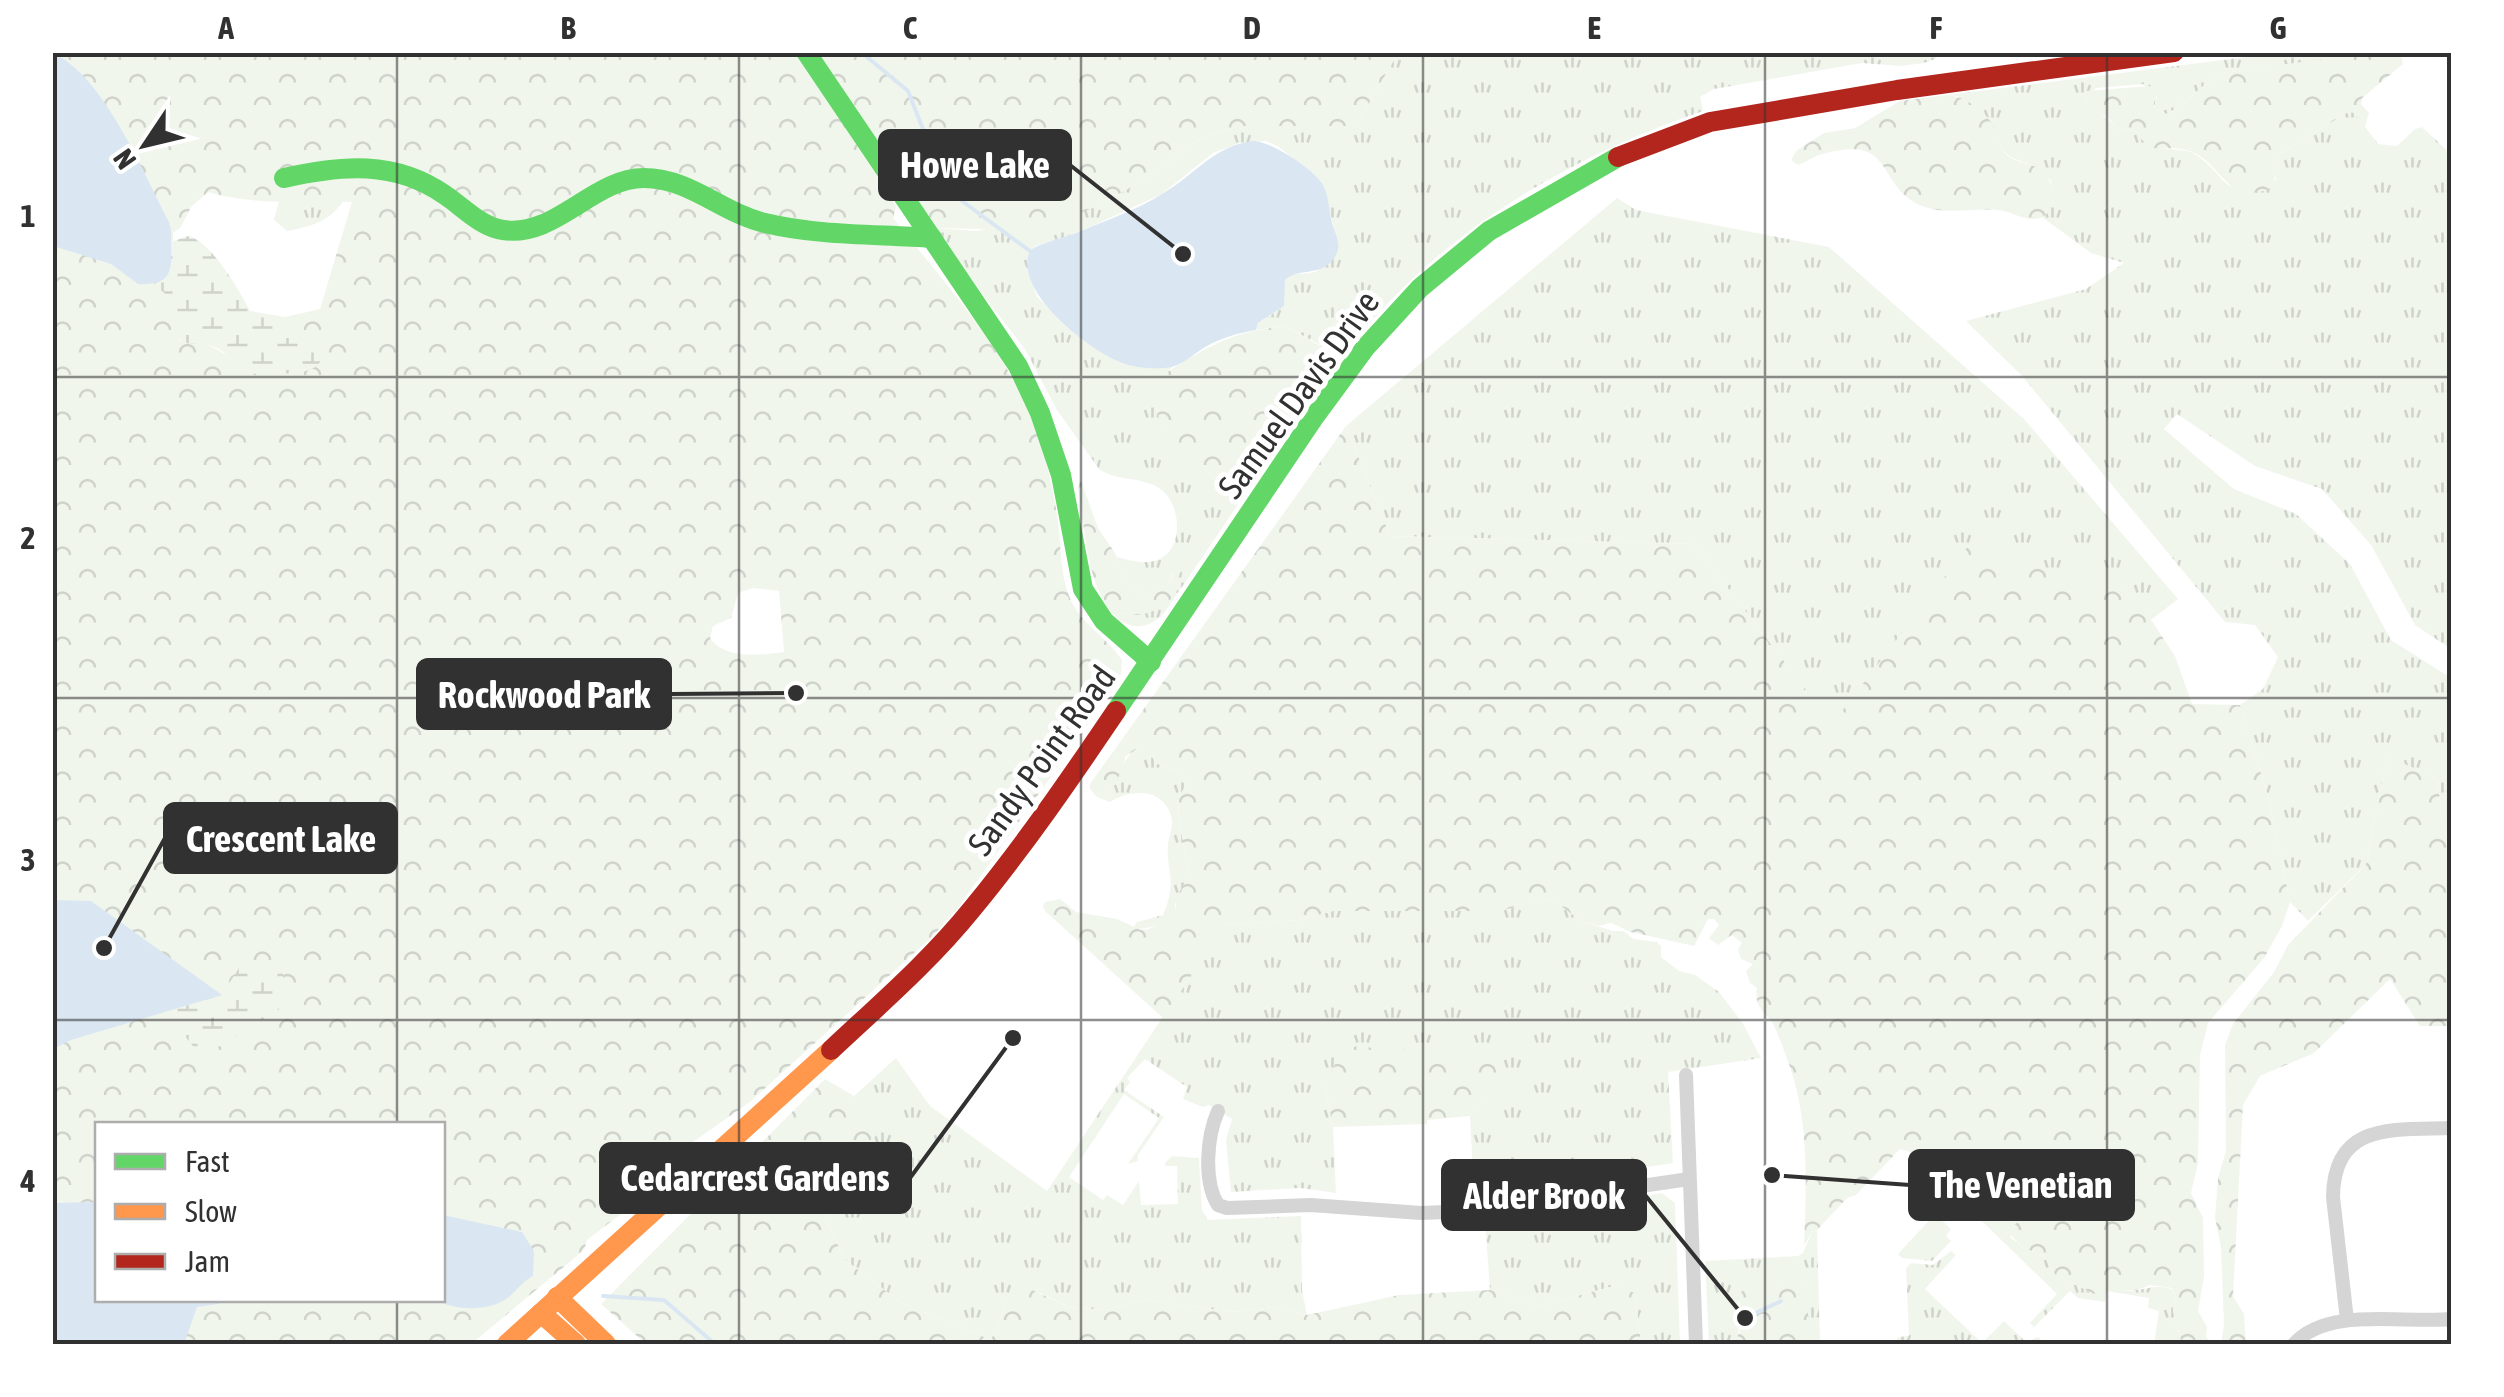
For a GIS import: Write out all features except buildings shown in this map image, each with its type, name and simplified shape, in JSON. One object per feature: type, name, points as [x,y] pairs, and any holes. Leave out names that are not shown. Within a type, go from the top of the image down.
[{"type":"main road","name":"Sandy Point Road","points":[[508,1344],[936,950],[1054,803],[1152,662],[1115,635],[1091,606],[1078,568],[1061,476],[1040,412],[1003,341],[806,52]]},
{"type":"main road","name":"Samuel Davis Drive","points":[[1152,662],[1293,448],[1382,326],[1443,268],[1489,231],[1546,194],[1622,155],[1710,122],[1897,90],[2174,52]]},
{"type":"main road","points":[[284,178],[347,164],[403,171],[424,180],[480,220],[510,230],[529,226],[616,183],[653,177],[682,183],[761,222],[932,238]]},
{"type":"main road","points":[[557,1298],[606,1344]]},
{"type":"main road","points":[[541,1313],[576,1344]]},
{"type":"street","points":[[1686,1075],[1696,1344]]},
{"type":"street","points":[[1218,1111],[1209,1134],[1212,1192],[1218,1204],[1227,1208],[1296,1205],[1471,1211],[1690,1179]]},
{"type":"street","points":[[2347,1320],[2333,1197],[2333,1176],[2338,1163],[2356,1141],[2378,1131],[2452,1128]]},
{"type":"street","points":[[2294,1344],[2316,1327],[2347,1320],[2452,1319]]},
{"type":"green space","points":[[2377,52],[2401,55],[2403,64],[2362,98],[2361,104],[2369,113],[2365,127],[2354,113],[2348,112],[2273,158],[2273,187],[2258,192],[2235,188],[2190,151],[2149,148],[2135,131],[2117,128],[2107,116],[2094,112],[2085,95],[2086,91],[2151,86],[2157,92],[2154,108],[2166,114],[2222,73]]},
{"type":"green space","points":[[52,53],[794,53],[885,184],[896,207],[893,218],[990,342],[1021,395],[1049,472],[1069,596],[1080,614],[1122,660],[1121,674],[1103,703],[960,905],[933,936],[750,1102],[690,1144],[652,1190],[587,1240],[584,1250],[476,1340],[459,1344],[53,1344]],"holes":[[[208,192],[262,201],[352,202],[320,309],[285,317],[250,311],[225,354],[205,343],[180,340],[176,333],[173,233],[181,227],[191,207]],[[753,588],[779,591],[784,652],[734,653],[710,638],[713,626],[731,618],[738,593]]]},
{"type":"green space","points":[[817,53],[1398,53],[1356,126],[1237,126],[1201,138],[1096,207],[1025,230],[936,228]]},
{"type":"green space","points":[[1398,53],[1940,53],[1924,63],[1862,63],[1714,89],[1700,97],[1703,111],[1556,175],[1466,233],[1387,304],[1352,345],[1164,613],[1144,626],[1125,623],[1109,609],[1098,588],[1110,605],[1125,614],[1165,602],[1174,572],[1167,586],[1146,595],[1126,582],[1116,557],[1148,562],[1168,553],[1177,524],[1171,502],[1158,487],[1099,469],[1057,410],[1025,349],[936,228],[976,231],[1096,207],[1201,138],[1237,126],[1356,126]],"holes":[[[1266,141],[1320,180],[1338,241],[1320,269],[1294,274],[1285,280],[1280,306],[1258,323],[1256,330],[1285,326],[1320,345],[1312,375],[1276,436],[1169,436],[1155,400],[1172,367],[1144,367],[1089,344],[1037,297],[1028,270],[1030,251],[1162,194],[1213,153],[1240,143]]]},
{"type":"green space","points":[[2278,53],[2377,53],[2222,73],[2166,114],[2154,108],[2157,97],[2143,84],[2096,88],[2086,98],[2117,128],[2135,131],[2160,148],[2192,152],[2233,187],[2276,180],[2273,158],[2348,112],[2354,112],[2378,144],[2397,146],[2422,127],[2451,154],[2451,649],[2415,625],[2371,545],[2322,489],[2255,466],[2177,414],[2164,429],[2234,489],[2296,514],[2350,564],[2391,640],[2451,678],[2451,835],[2442,826],[2438,779],[2387,757],[2366,864],[2308,921],[2290,902],[2269,800],[2240,705],[2263,689],[2278,657],[2255,625],[2225,622],[2023,377],[1966,321],[2086,289],[2124,263],[2091,253],[2042,217],[2053,203],[2051,181],[2034,166],[2010,157],[2003,150],[1986,116],[1957,96],[1947,95]]},
{"type":"green space","points":[[1947,95],[1961,98],[1981,111],[2008,156],[2038,168],[2047,176],[2053,198],[2043,217],[2030,219],[1998,210],[1950,211],[1922,206],[1907,198],[1875,157],[1864,151],[1826,153],[1798,165],[1791,160],[1796,151],[1824,133],[1855,128],[1900,101]]},
{"type":"green space","points":[[349,191],[331,215],[316,224],[287,231],[274,220],[279,201]]},
{"type":"green space","points":[[1617,198],[1636,210],[1829,247],[2024,419],[2178,599],[2151,620],[2133,594],[1969,546],[1832,725],[1694,544],[1390,536],[1346,426]]},
{"type":"green space","points":[[188,236],[215,256],[250,311],[289,321],[291,331],[275,335],[308,337],[320,342],[325,348],[318,365],[268,378],[214,347],[191,344],[177,336],[169,298],[150,285],[160,282],[171,242]]},
{"type":"green space","points":[[1285,326],[1320,346],[1314,365],[1296,402],[1236,484],[1216,477],[1190,461],[1166,431],[1155,406],[1157,386],[1173,368],[1221,342],[1244,333]]},
{"type":"green space","points":[[1346,426],[1390,536],[1694,544],[1832,724],[1969,545],[2134,594],[2175,656],[2192,704],[2240,705],[2269,800],[2290,902],[2264,958],[2208,1023],[2200,1055],[2198,1163],[2191,1193],[2203,1218],[2204,1277],[2198,1311],[2211,1344],[2182,1344],[2173,1311],[2176,1296],[2172,1288],[2149,1285],[2094,1294],[2055,1274],[2044,1256],[2022,1247],[2007,1231],[2020,1220],[2025,1198],[1967,1176],[1973,1167],[1963,1160],[1950,1164],[1900,1149],[1856,1195],[1847,1198],[1812,1232],[1804,1246],[1804,1141],[1794,1080],[1775,1028],[1759,1006],[1757,988],[1750,983],[1746,971],[1753,964],[1741,959],[1738,949],[1742,943],[1732,935],[1718,945],[1709,938],[1719,925],[1714,919],[1708,919],[1694,946],[1631,932],[1611,923],[1599,926],[1581,921],[1556,902],[1545,899],[1499,911],[1333,911],[1299,920],[1225,925],[1163,1018],[1045,911],[1045,902],[1060,899],[1076,912],[1117,919],[1141,930],[1176,912],[1176,897],[1190,876],[1178,816],[1179,798],[1186,784],[1183,778],[1156,763],[1148,751],[1138,748],[1125,757],[1119,776],[1107,791],[1097,797],[1090,784]]},
{"type":"green space","points":[[1080,478],[1098,528],[1115,553],[1126,582],[1146,595],[1167,586],[1177,569],[1182,572],[1180,586],[1161,607],[1134,615],[1120,612],[1108,604],[1098,589],[1085,539]]},
{"type":"green space","points":[[1138,748],[1148,750],[1156,763],[1177,772],[1186,784],[1179,798],[1178,816],[1190,876],[1175,904],[1176,912],[1156,925],[1138,929],[1133,928],[1137,922],[1163,915],[1167,903],[1171,885],[1169,809],[1147,794],[1128,794],[1110,802],[1097,797],[1110,788],[1126,759]]},
{"type":"green space","points":[[2387,756],[2438,779],[2442,826],[2451,835],[2451,1026],[2420,1026],[2390,979],[2314,1053],[2260,1076],[2243,1105],[2233,1296],[2244,1314],[2246,1344],[2221,1344],[2221,1247],[2215,1218],[2218,1178],[2226,1151],[2225,1045],[2233,1024],[2274,972],[2288,945],[2366,864]]},
{"type":"green space","points":[[1545,899],[1556,902],[1581,921],[1623,931],[1634,939],[1656,942],[1661,946],[1661,957],[1719,992],[1742,1022],[1761,1058],[1668,1072],[1673,1163],[1474,1194],[1470,1116],[1497,1082],[1325,1085],[1333,1127],[1336,1193],[1300,1188],[1231,1192],[1226,1140],[1232,1119],[1209,1105],[1203,1107],[1183,1099],[1187,1087],[1145,1059],[1127,1078],[1130,1082],[1124,1090],[1164,1117],[1138,1155],[1138,1161],[1128,1164],[1159,1118],[1124,1094],[1069,1177],[1103,1200],[1107,1195],[1123,1205],[1139,1181],[1141,1205],[1178,1204],[1177,1166],[1165,1163],[1172,1156],[1199,1158],[1202,1210],[1208,1220],[1301,1216],[1302,1290],[1307,1315],[1273,1307],[1234,1312],[1143,1300],[1104,1310],[1069,1307],[1040,1293],[1007,1303],[991,1340],[900,1302],[844,1259],[818,1201],[824,1177],[849,1161],[860,1145],[854,1096],[896,1058],[930,1106],[1047,1191],[1224,925],[1299,920],[1333,911],[1499,910]]},
{"type":"green space","points":[[242,963],[282,964],[286,1005],[202,1057],[165,1012],[222,995]]},
{"type":"green space","points":[[1344,1046],[1493,1055],[1498,1082],[1470,1116],[1427,1120],[1427,1124],[1333,1127],[1325,1085]]},
{"type":"green space","points":[[825,1079],[854,1096],[858,1108],[873,1117],[877,1135],[850,1162],[824,1177],[818,1201],[844,1259],[900,1302],[991,1340],[1007,1303],[1021,1289],[1030,1289],[1069,1307],[1104,1310],[1143,1300],[1234,1312],[1273,1307],[1307,1315],[1399,1295],[1490,1290],[1540,1306],[1614,1286],[1635,1293],[1641,1344],[646,1344],[601,1304]]},
{"type":"green space","points":[[1963,1159],[1974,1167],[1968,1176],[2026,1198],[2010,1237],[2044,1256],[2055,1274],[2094,1294],[2111,1290],[2172,1289],[2182,1344],[2154,1344],[2159,1311],[2148,1308],[2149,1298],[2107,1291],[2105,1302],[2078,1298],[2070,1291],[2034,1327],[2030,1323],[2057,1294],[1954,1194],[1963,1184],[1934,1160]]},
{"type":"green space","points":[[1662,1193],[1675,1203],[1680,1344],[1641,1344],[1635,1294],[1614,1286],[1540,1306],[1490,1290],[1485,1220]]},
{"type":"green space","points":[[1935,1214],[1951,1229],[1946,1236],[1951,1241],[1932,1261],[1902,1258],[1898,1254]]},
{"type":"green space","points":[[1817,1230],[1820,1344],[1808,1344],[1808,1288],[1802,1279],[1768,1285],[1738,1302],[1741,1310],[1735,1340],[1732,1344],[1709,1344],[1705,1261],[1798,1256]]},
{"type":"green space","points":[[1951,1251],[1956,1255],[1925,1289],[1982,1343],[2004,1321],[2026,1342],[2038,1337],[2046,1344],[1897,1344],[1898,1337],[1909,1336],[1906,1268],[1911,1263],[1933,1265]]},
{"type":"green space","points":[[1802,1279],[1808,1288],[1808,1344],[1732,1344],[1740,1332],[1738,1295],[1746,1288]]},
{"type":"shaded area","points":[[52,53],[70,64],[104,102],[168,220],[170,269],[158,282],[138,284],[111,264],[53,246]]},
{"type":"shaded area","points":[[1253,141],[1302,164],[1323,185],[1338,245],[1337,253],[1326,266],[1285,280],[1284,306],[1258,323],[1256,330],[1217,341],[1176,365],[1142,368],[1120,362],[1090,345],[1042,301],[1027,267],[1030,251],[1142,205],[1215,155]]},
{"type":"shaded area","points":[[53,900],[91,901],[222,995],[71,1040],[53,1049]]},
{"type":"shaded area","points":[[95,1202],[95,1302],[220,1302],[197,1307],[184,1344],[53,1344],[53,1203]]},
{"type":"shaded area","points":[[445,1215],[522,1232],[534,1251],[533,1276],[509,1297],[492,1305],[463,1308],[440,1302],[445,1302]]},
{"type":"waterway","points":[[861,52],[908,91],[941,175],[962,201],[1030,251]]},
{"type":"waterway","points":[[603,1296],[664,1300],[715,1344]]},
{"type":"waterway","points":[[1745,1318],[1781,1301]]},
{"type":"traffic: fast","points":[[806,52],[1018,366],[1040,413],[1061,475],[1083,589],[1104,621],[1151,662]]},
{"type":"traffic: fast","points":[[1116,711],[1365,348],[1420,288],[1489,231],[1618,157]]},
{"type":"traffic: fast","points":[[284,178],[347,168],[387,171],[426,184],[480,221],[503,230],[540,225],[608,187],[644,178],[676,184],[765,223],[827,232],[932,238]]},
{"type":"traffic: slow","points":[[507,1344],[831,1050]]},
{"type":"traffic: slow","points":[[557,1297],[606,1344]]},
{"type":"traffic: slow","points":[[541,1313],[576,1344]]},
{"type":"traffic: jam","points":[[1618,157],[1710,122],[1897,90],[2174,52]]},
{"type":"traffic: jam","points":[[831,1050],[922,965],[972,909],[1116,711]]},
{"type":"place","name":"Howe Lake","points":[[1183,254]]},
{"type":"place","name":"Rockwood Park","points":[[796,693]]},
{"type":"place","name":"Crescent Lake","points":[[104,948]]},
{"type":"place","name":"Cedarcrest Gardens","points":[[1013,1038]]},
{"type":"place","name":"The Venetian","points":[[1772,1175]]},
{"type":"place","name":"Alder Brook","points":[[1745,1318]]}]
